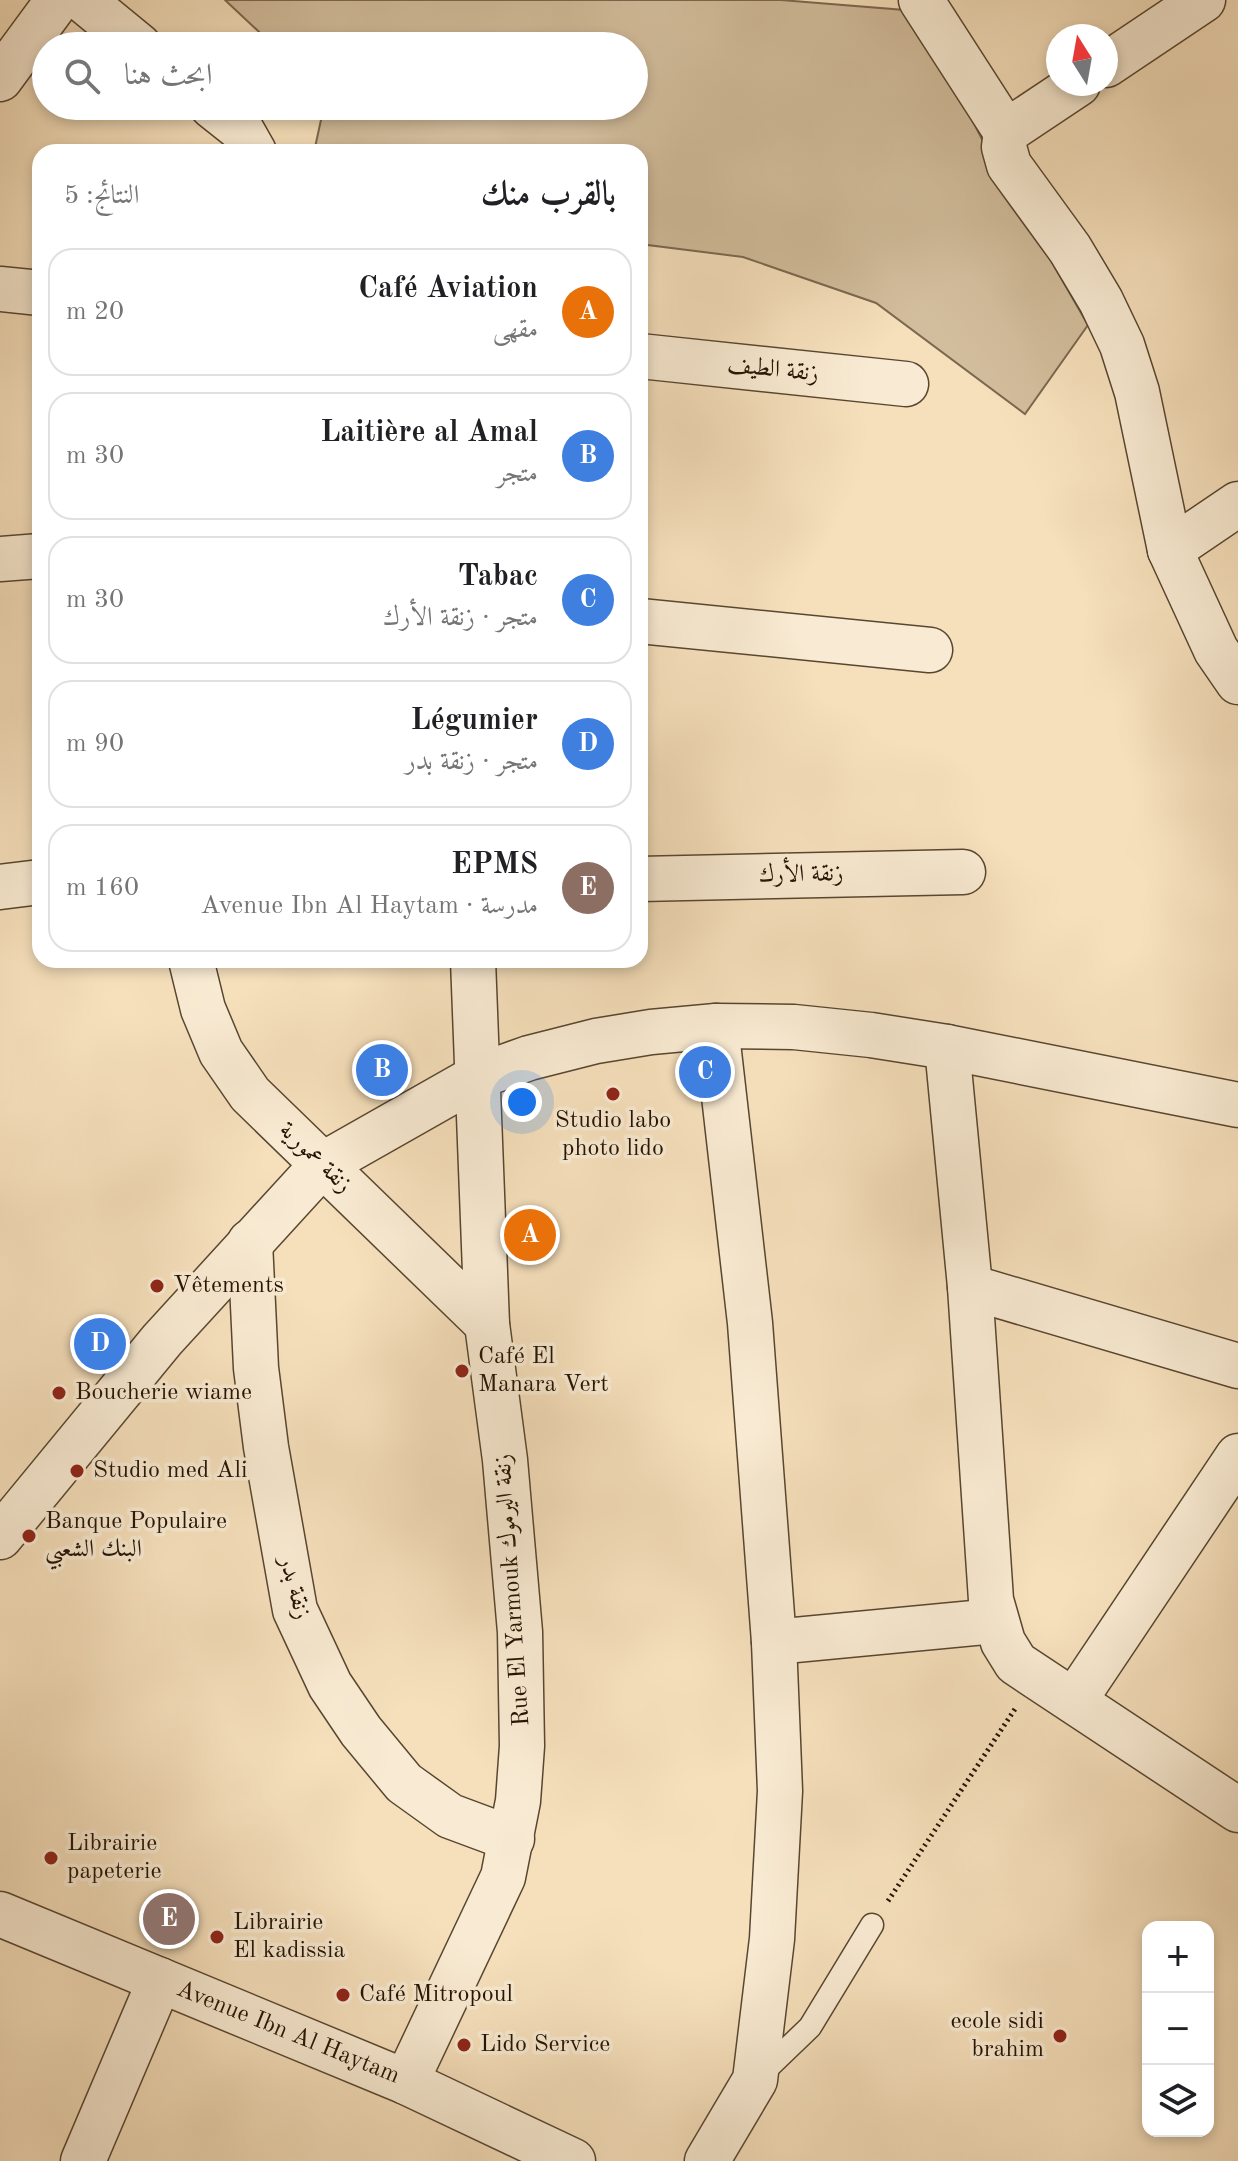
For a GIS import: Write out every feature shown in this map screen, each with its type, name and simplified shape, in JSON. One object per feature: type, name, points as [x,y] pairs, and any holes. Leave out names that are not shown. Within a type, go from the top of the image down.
[{"type":"street","points":[[35,32],[58,0]]},
{"type":"street","points":[[83,0],[122,32]]},
{"type":"street","points":[[921,0],[1006,132],[1004,147],[1009,165],[1070,249],[1101,301],[1122,345],[1137,392],[1170,550],[1216,650],[1238,682]]},
{"type":"street","points":[[1118,57],[1203,0]]},
{"type":"street","points":[[0,79],[32,35]]},
{"type":"street","points":[[1006,132],[1060,96]]},
{"type":"street","points":[[230,120],[241,129],[249,144]]},
{"type":"street","points":[[0,289],[32,292]]},
{"type":"street","name":"زنقة الطيف","points":[[648,357],[906,384]]},
{"type":"street","points":[[1170,550],[1238,504]]},
{"type":"street","points":[[0,559],[32,557]]},
{"type":"street","points":[[648,622],[930,650]]},
{"type":"street","name":"زنقة الأرك","points":[[648,879],[963,872]]},
{"type":"street","points":[[0,887],[32,883]]},
{"type":"street","name":"زنقة عمورية","points":[[193,968],[203,1009],[221,1052],[250,1094],[487,1324]]},
{"type":"street","name":"Rue El Yarmouk زنقة اليرموك","points":[[406,2082],[503,1877],[512,1839],[522,1746],[520,1632],[505,1460],[487,1324],[473,968]]},
{"type":"street","points":[[707,2161],[755,2080],[777,1884],[780,1791],[774,1642],[750,1323],[716,1026]]},
{"type":"street","points":[[0,1537],[162,1340],[322,1165],[479,1076],[529,1058],[596,1041],[651,1032],[716,1026],[794,1027],[947,1047],[1238,1105]]},
{"type":"street","points":[[947,1047],[970,1287],[990,1584],[995,1621],[1003,1642],[1016,1663],[1238,1810]]},
{"type":"street","name":"زنقة بدر","points":[[250,1242],[256,1368],[295,1610],[330,1685],[361,1731],[404,1783],[450,1816],[512,1839]]},
{"type":"street","points":[[970,1287],[1238,1366]]},
{"type":"street","points":[[1074,1701],[1238,1456]]},
{"type":"street","points":[[774,1642],[995,1621]]},
{"type":"street","name":"Avenue Ibn Al Haytam","points":[[0,1914],[406,2082],[573,2161]]},
{"type":"street","points":[[83,2161],[160,1980]]},
{"type":"lane","points":[[755,2080],[810,2027],[872,1925]]},
{"type":"path","points":[[872,1925],[1037,1676]]},
{"type":"shaded area","points":[[225,0],[781,0],[917,11],[989,153],[1088,325],[1025,414],[876,303],[743,257],[648,245],[648,144],[316,144],[321,120],[648,120],[648,32],[259,32]]},
{"type":"place","name":"Laitière al Amal","points":[[382,1070]]},
{"type":"place","name":"Tabac","points":[[705,1072]]},
{"type":"place","name":"Studio labo photo lido","points":[[613,1094]]},
{"type":"place","name":"Café Aviation","points":[[530,1235]]},
{"type":"place","name":"Vêtements","points":[[157,1286]]},
{"type":"place","name":"Légumier","points":[[100,1344]]},
{"type":"place","name":"Café El Manara Vert","points":[[462,1371]]},
{"type":"place","name":"Boucherie wiame","points":[[59,1393]]},
{"type":"place","name":"Studio med Ali","points":[[77,1471]]},
{"type":"place","name":"Banque Populaire البنك الشعبي","points":[[29,1536]]},
{"type":"place","name":"Librairie papeterie","points":[[51,1858]]},
{"type":"place","name":"EPMS","points":[[169,1919]]},
{"type":"place","name":"Librairie El kadissia","points":[[217,1937]]},
{"type":"place","name":"Café Mitropoul","points":[[343,1995]]},
{"type":"place","name":"ecole sidi brahim","points":[[1060,2036]]},
{"type":"place","name":"Lido Service","points":[[464,2045]]}]
